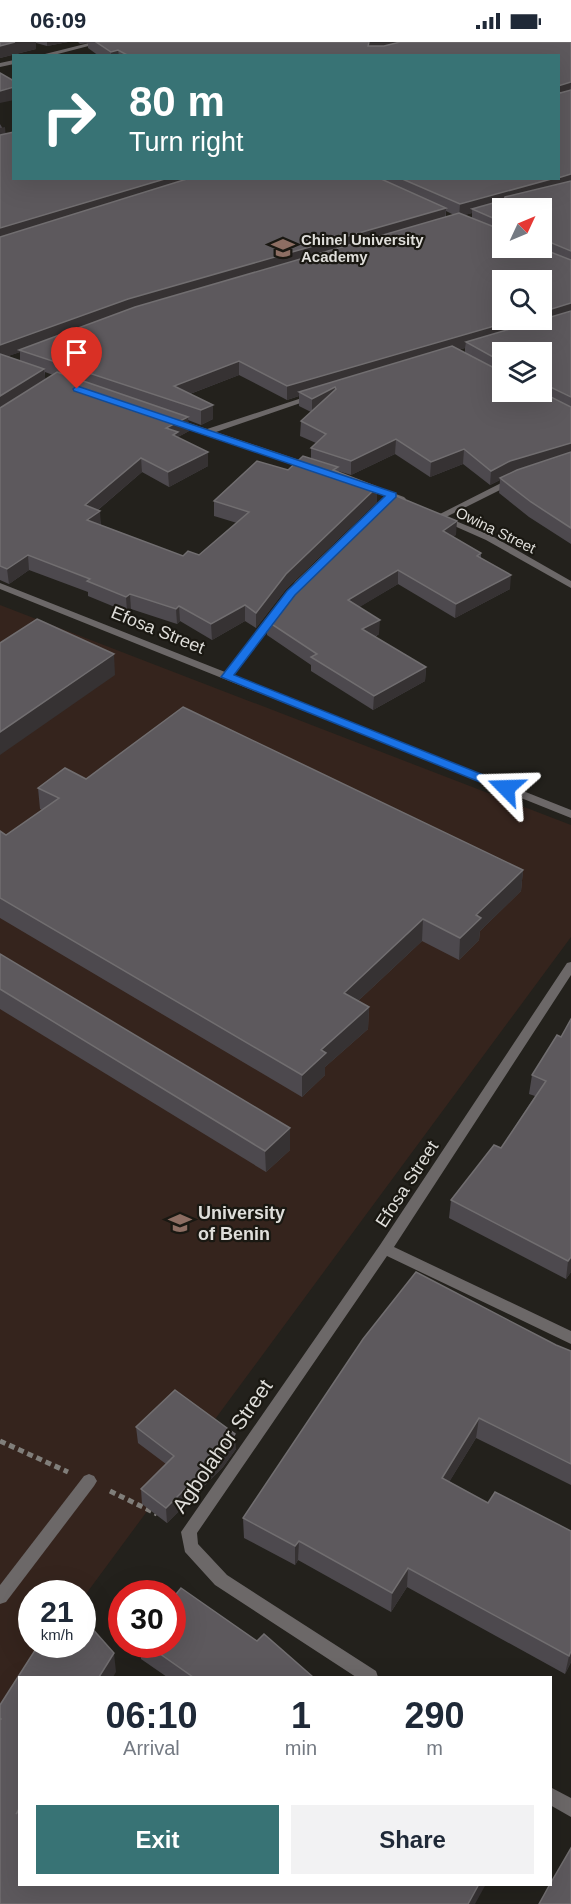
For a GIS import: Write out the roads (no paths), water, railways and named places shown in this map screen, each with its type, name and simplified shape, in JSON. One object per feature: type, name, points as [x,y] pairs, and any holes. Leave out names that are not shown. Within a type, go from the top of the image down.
[{"type":"street","points":[[38,45],[56,54],[101,42]]},
{"type":"street","points":[[208,432],[319,395]]},
{"type":"street","points":[[164,418],[316,469]]},
{"type":"street","points":[[439,517],[523,477]]},
{"type":"street","points":[[349,480],[411,504]]},
{"type":"street","points":[[384,503],[392,495]]},
{"type":"street","name":"Owina Street","points":[[429,513],[489,538],[571,585]]},
{"type":"street","name":"Efosa Street","points":[[0,586],[571,814]]},
{"type":"street","points":[[227,677],[284,602]]},
{"type":"street","name":"Efosa Street","points":[[571,966],[385,1249],[571,1338]]},
{"type":"street","name":"Agbolahor Street","points":[[368,1676],[221,1580],[191,1547],[189,1532],[385,1249]]},
{"type":"street","points":[[0,1597],[89,1481]]},
{"type":"street","points":[[552,1796],[571,1808]]},
{"type":"place","name":"Chinel University Academy","points":[[283,248]]},
{"type":"place","name":"University of Benin","points":[[180,1223]]}]
